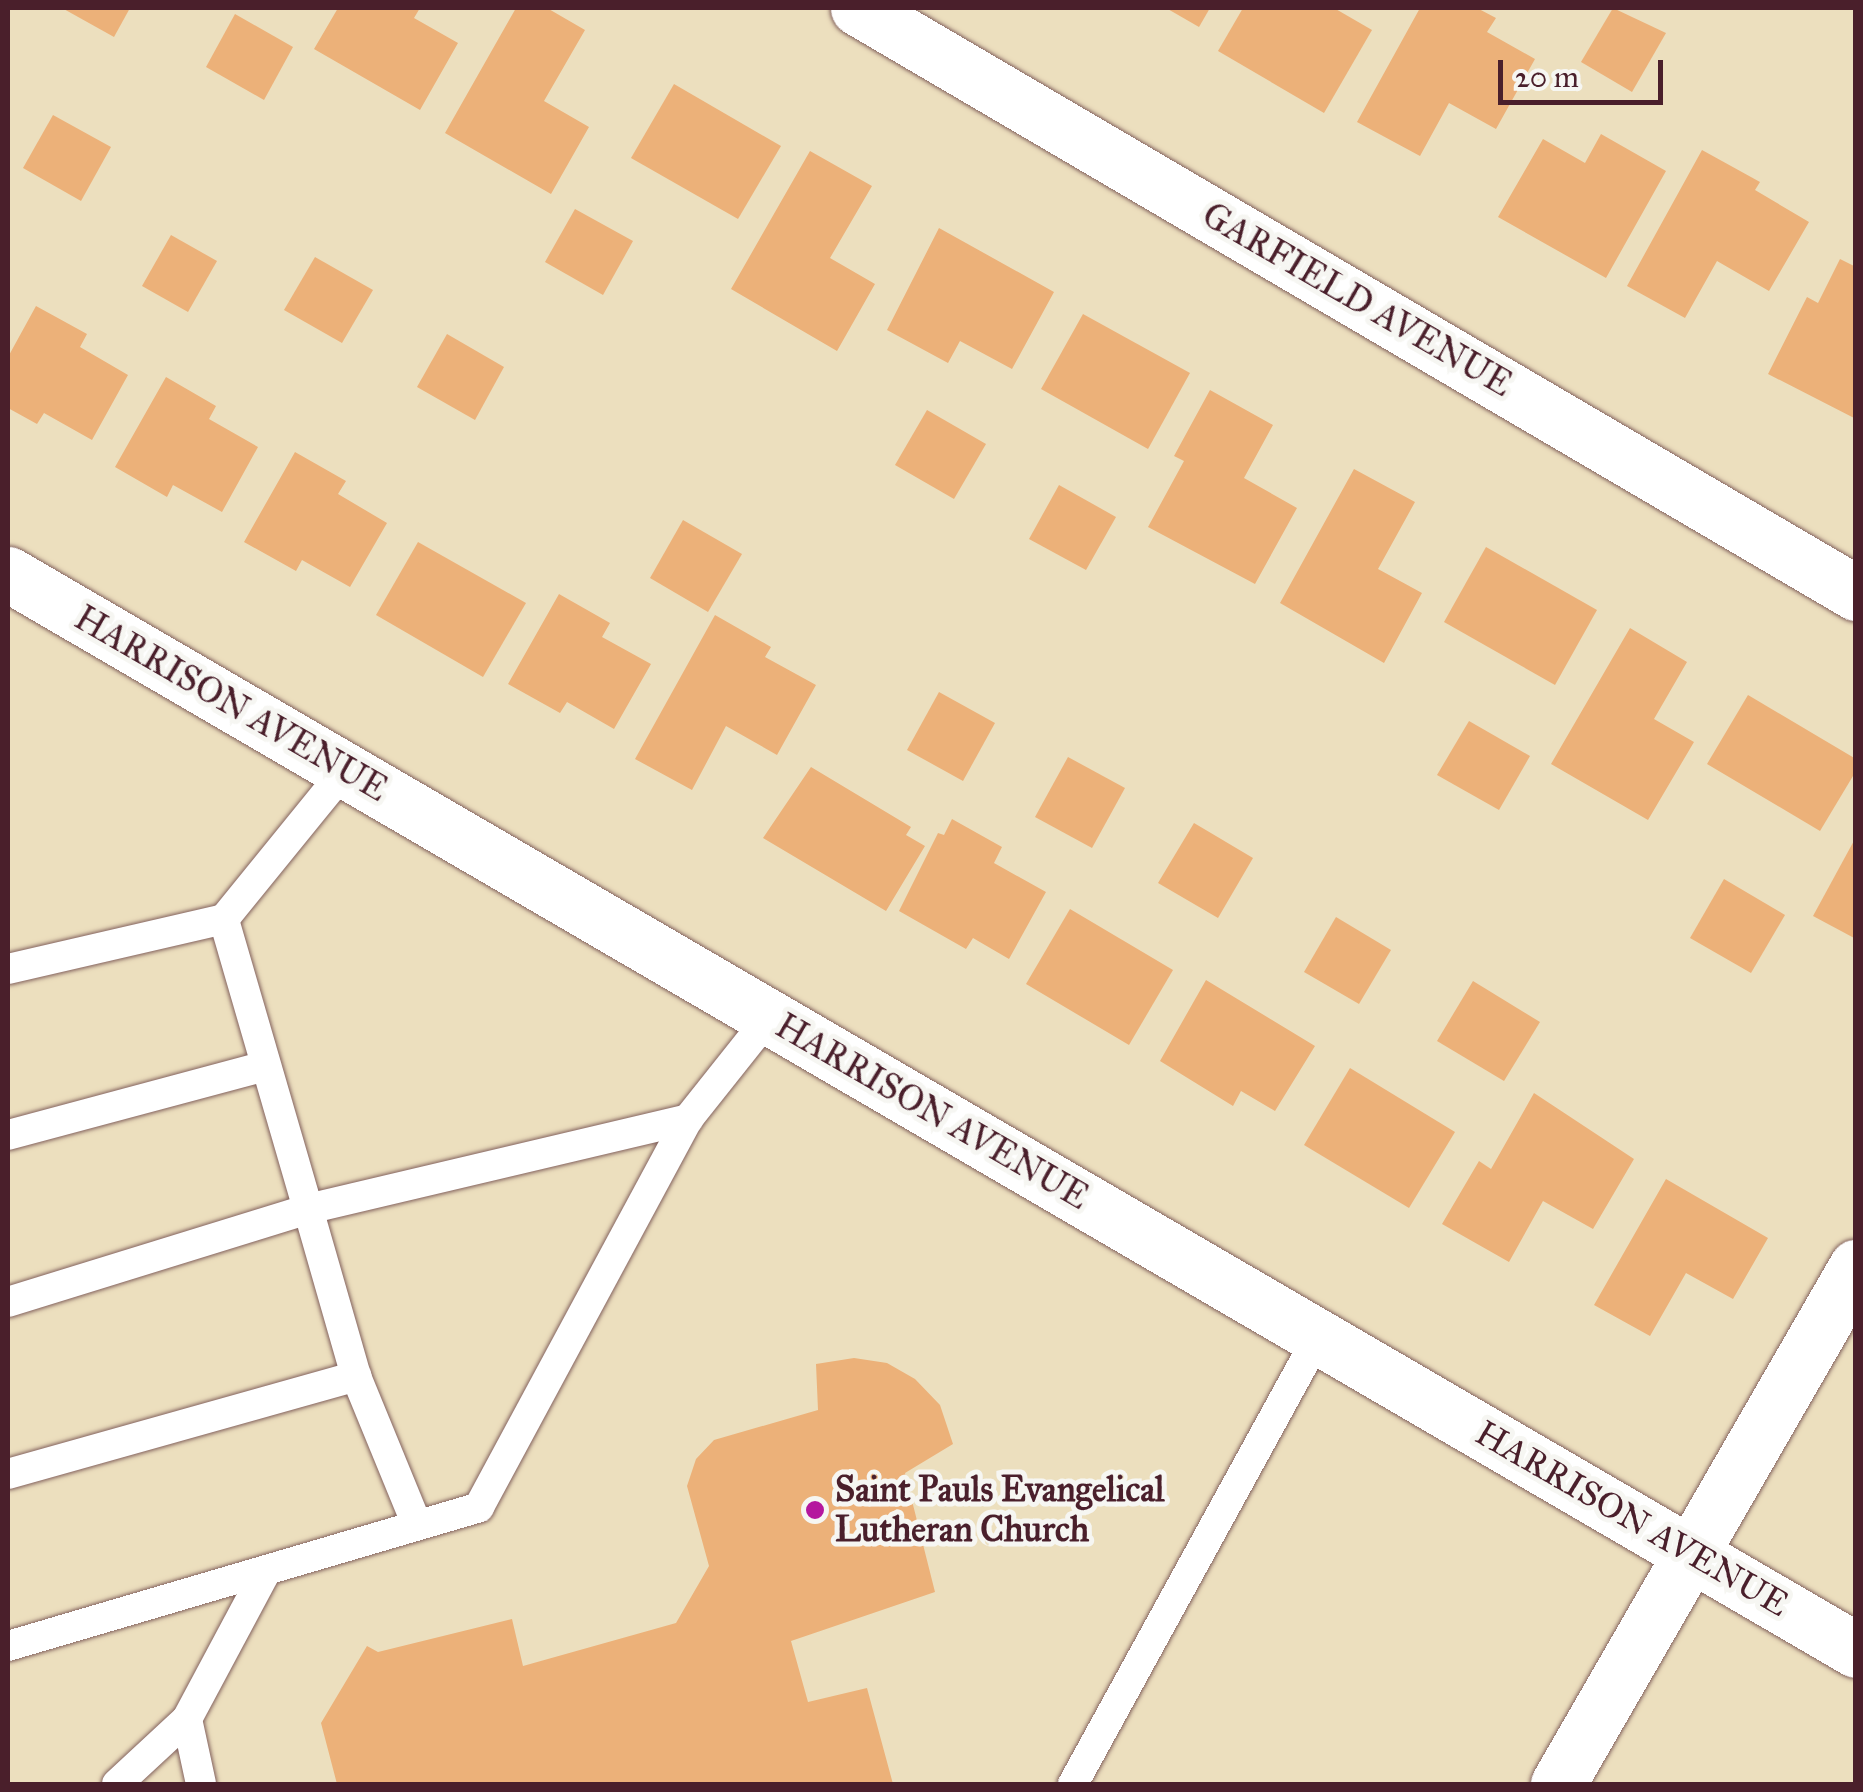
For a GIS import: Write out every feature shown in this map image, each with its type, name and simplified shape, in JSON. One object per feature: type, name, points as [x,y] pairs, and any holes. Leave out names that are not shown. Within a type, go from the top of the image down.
[{"type":"street","name":"GARFIELD AVENUE","points":[[858,8],[1856,593]]},
{"type":"street","name":"HARRISON AVENUE","points":[[8,574],[1856,1650]]},
{"type":"street","points":[[1558,1784],[1856,1267]]},
{"type":"lane","points":[[8,969],[224,918],[345,770]]},
{"type":"lane","points":[[224,918],[356,1376],[417,1524]]},
{"type":"lane","points":[[8,1646],[265,1573],[479,1506],[688,1119],[769,1017]]},
{"type":"lane","points":[[8,1136],[265,1066]]},
{"type":"lane","points":[[8,1302],[308,1209],[688,1119]]},
{"type":"lane","points":[[1073,1784],[1318,1337]]},
{"type":"lane","points":[[8,1474],[356,1376]]},
{"type":"lane","points":[[118,1784],[187,1719],[265,1573]]},
{"type":"lane","points":[[187,1719],[201,1784]]},
{"type":"building","points":[[62,8],[130,8],[114,37]]},
{"type":"building","points":[[338,8],[420,8],[414,18],[458,43],[420,110],[314,49]]},
{"type":"building","points":[[516,8],[547,8],[585,30],[544,101],[589,127],[551,194],[445,133]]},
{"type":"building","points":[[1166,8],[1210,8],[1199,27]]},
{"type":"building","points":[[1243,8],[1334,8],[1372,30],[1324,113],[1218,51]]},
{"type":"building","points":[[1420,8],[1477,8],[1496,18],[1487,32],[1535,59],[1496,129],[1449,103],[1420,156],[1357,122]]},
{"type":"building","points":[[1613,8],[1666,33],[1632,92],[1581,62]]},
{"type":"building","points":[[235,14],[293,47],[264,100],[206,67]]},
{"type":"building","points":[[674,84],[781,146],[738,219],[631,158]]},
{"type":"building","points":[[53,115],[111,147],[81,201],[23,168]]},
{"type":"building","points":[[1601,134],[1666,171],[1606,278],[1498,217],[1543,139],[1585,163]]},
{"type":"building","points":[[1702,150],[1760,182],[1755,190],[1809,222],[1769,291],[1717,261],[1685,318],[1627,286]]},
{"type":"building","points":[[810,151],[872,186],[830,258],[875,284],[837,351],[731,289]]},
{"type":"building","points":[[575,209],[633,241],[603,295],[545,262]]},
{"type":"building","points":[[939,228],[1054,292],[1012,369],[960,341],[948,363],[887,330]]},
{"type":"building","points":[[171,235],[217,261],[188,312],[142,286]]},
{"type":"building","points":[[315,257],[373,290],[342,343],[284,310]]},
{"type":"building","points":[[1840,259],[1856,267],[1856,419],[1768,374],[1807,297],[1818,303]]},
{"type":"building","points":[[36,306],[87,334],[80,347],[128,375],[92,440],[44,413],[37,424],[8,408],[8,357]]},
{"type":"building","points":[[1083,314],[1190,373],[1148,449],[1041,389]]},
{"type":"building","points":[[447,334],[504,367],[475,420],[417,387]]},
{"type":"building","points":[[166,377],[216,406],[209,419],[258,447],[222,512],[173,485],[167,497],[115,467]]},
{"type":"building","points":[[1210,390],[1273,425],[1244,478],[1297,508],[1255,584],[1148,527],[1184,461],[1174,456]]},
{"type":"building","points":[[927,410],[986,444],[954,499],[895,465]]},
{"type":"building","points":[[295,452],[346,481],[338,494],[387,523],[350,587],[302,560],[296,571],[244,542]]},
{"type":"building","points":[[1354,469],[1415,502],[1378,569],[1422,593],[1384,663],[1280,603]]},
{"type":"building","points":[[1059,485],[1116,517],[1086,570],[1029,539]]},
{"type":"building","points":[[683,520],[742,554],[708,612],[650,578]]},
{"type":"building","points":[[418,542],[526,603],[483,677],[376,615]]},
{"type":"building","points":[[1486,547],[1597,610],[1555,685],[1444,622]]},
{"type":"building","points":[[559,594],[610,623],[602,637],[651,664],[614,729],[567,702],[560,713],[508,684]]},
{"type":"building","points":[[715,615],[771,647],[765,657],[816,685],[777,755],[726,726],[692,790],[635,759]]},
{"type":"building","points":[[1630,628],[1687,662],[1654,719],[1694,742],[1648,820],[1551,764]]},
{"type":"building","points":[[939,692],[995,723],[963,781],[907,750]]},
{"type":"building","points":[[1748,695],[1856,759],[1856,771],[1820,831],[1707,764]]},
{"type":"building","points":[[1469,721],[1530,756],[1499,810],[1437,775]]},
{"type":"building","points":[[1068,757],[1125,788],[1092,848],[1035,817]]},
{"type":"building","points":[[811,767],[911,827],[906,835],[925,846],[886,911],[763,838]]},
{"type":"building","points":[[952,819],[1002,847],[994,863],[1046,892],[1009,959],[973,938],[966,949],[899,911],[938,833],[944,835]]},
{"type":"building","points":[[1194,823],[1253,858],[1218,918],[1158,883]]},
{"type":"building","points":[[1856,837],[1856,939],[1813,916]]},
{"type":"building","points":[[1724,879],[1785,915],[1751,973],[1690,938]]},
{"type":"building","points":[[1070,909],[1173,970],[1129,1045],[1026,984]]},
{"type":"building","points":[[1336,917],[1391,950],[1359,1004],[1304,972]]},
{"type":"building","points":[[1206,980],[1315,1046],[1275,1111],[1241,1091],[1233,1106],[1160,1061]]},
{"type":"building","points":[[1473,981],[1540,1022],[1504,1081],[1437,1041]]},
{"type":"building","points":[[1350,1068],[1455,1132],[1409,1208],[1304,1145]]},
{"type":"building","points":[[1534,1093],[1634,1159],[1593,1229],[1543,1201],[1509,1262],[1442,1224],[1479,1161],[1491,1169]]},
{"type":"building","points":[[1666,1179],[1768,1238],[1733,1299],[1686,1273],[1650,1336],[1594,1305]]},
{"type":"building","points":[[854,1358],[887,1363],[915,1379],[940,1405],[953,1444],[905,1473],[935,1592],[791,1641],[808,1702],[867,1688],[893,1784],[337,1784],[321,1723],[367,1646],[378,1652],[512,1619],[523,1666],[676,1623],[709,1566],[687,1486],[696,1459],[714,1440],[818,1410],[816,1364]]},
{"type":"place","name":"Saint Pauls Evangelical Lutheran Church","points":[[815,1510]]}]
